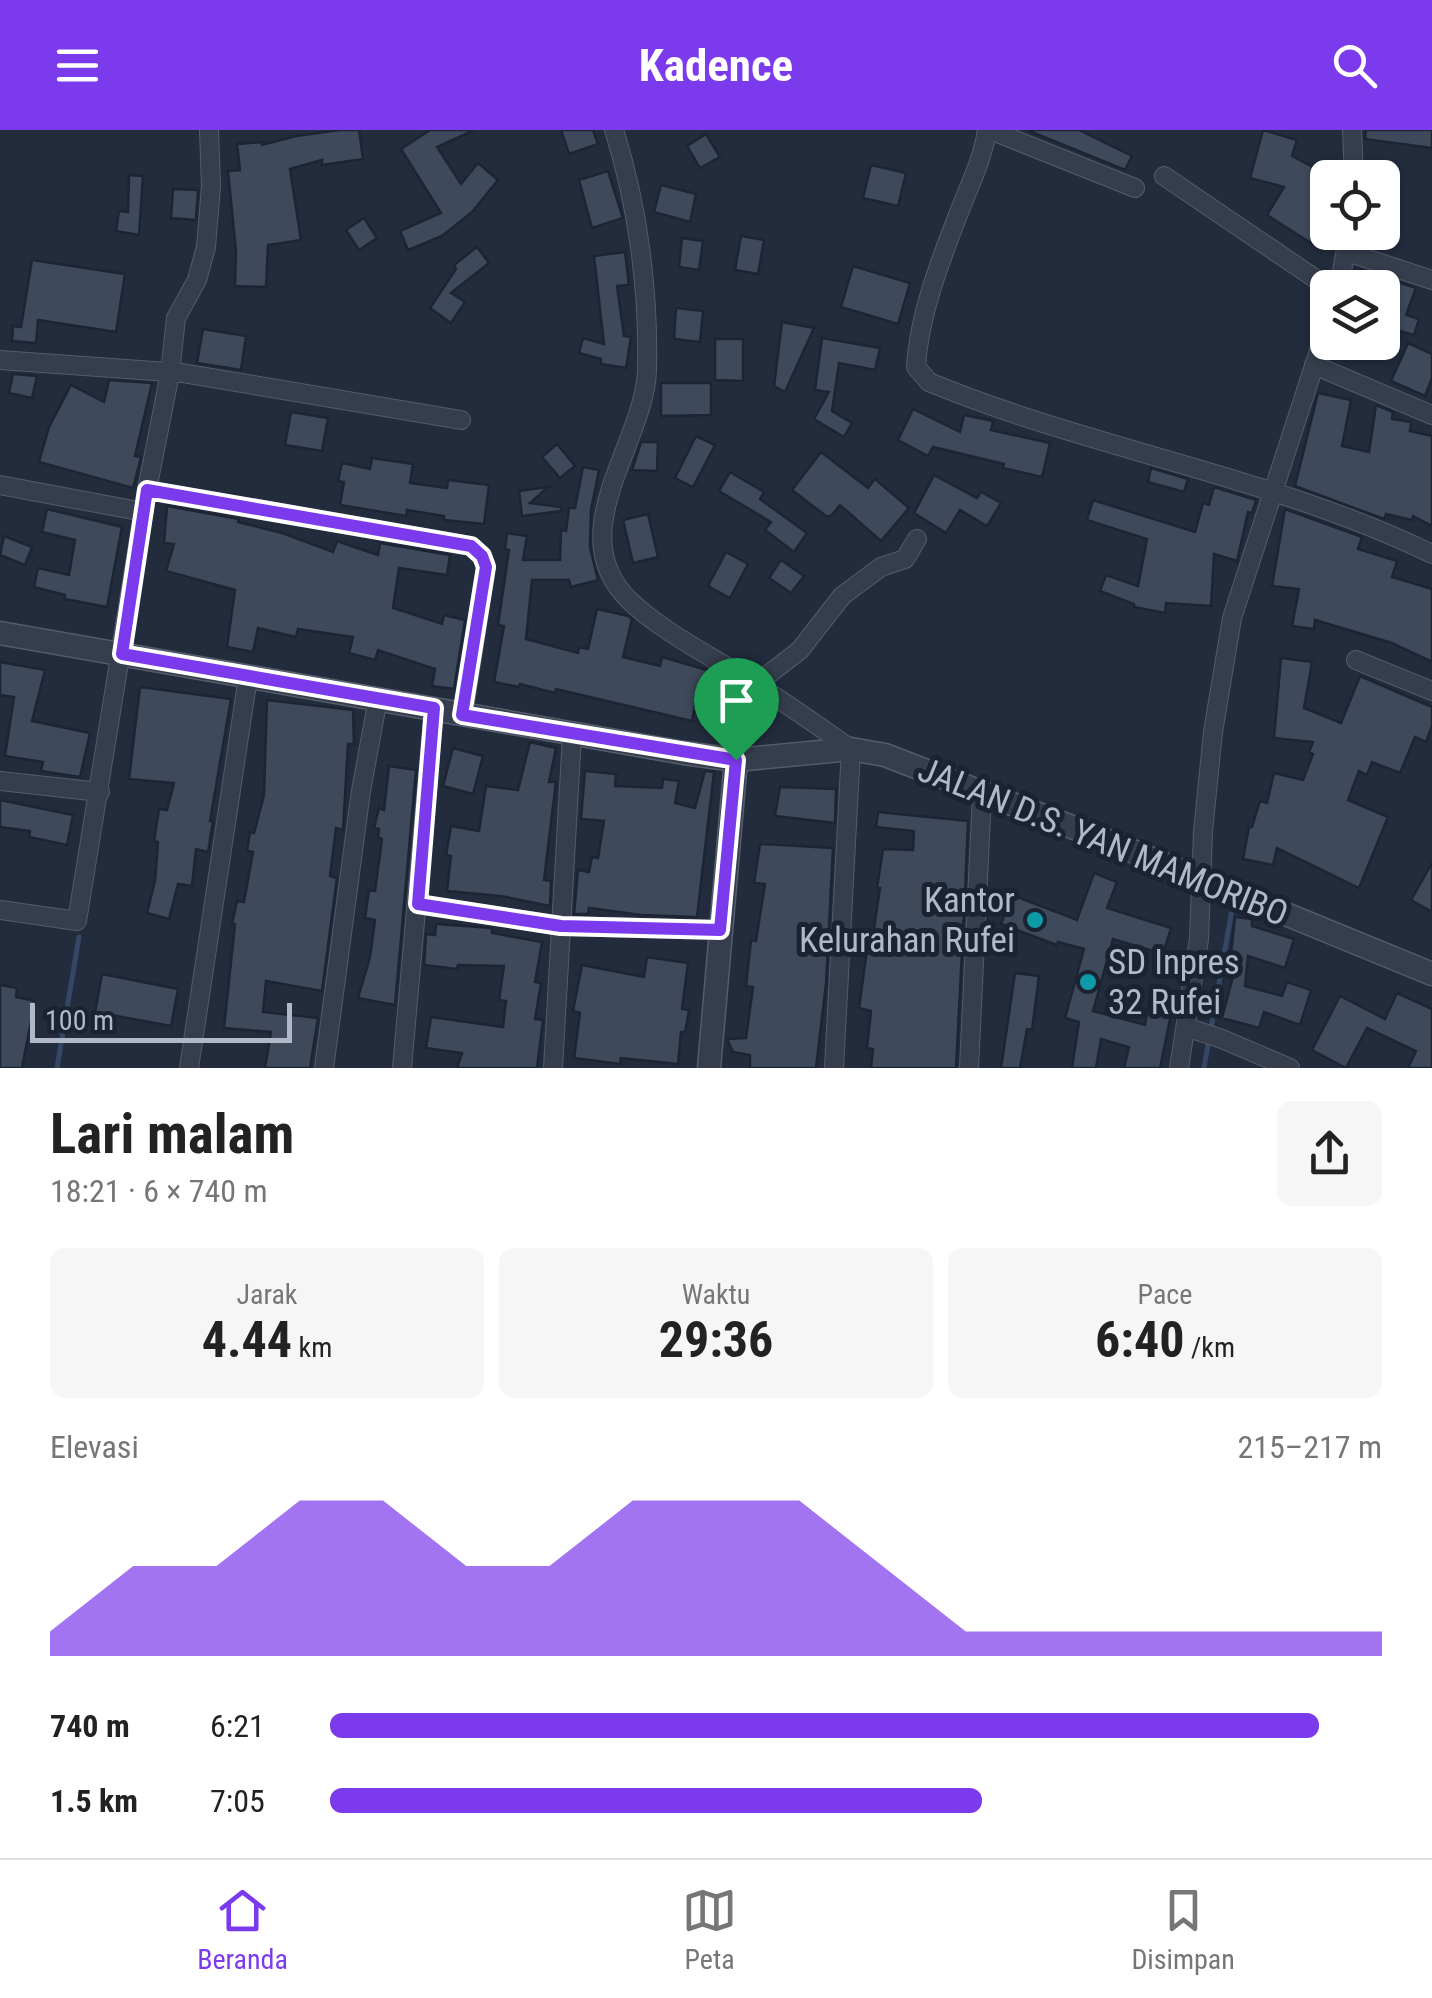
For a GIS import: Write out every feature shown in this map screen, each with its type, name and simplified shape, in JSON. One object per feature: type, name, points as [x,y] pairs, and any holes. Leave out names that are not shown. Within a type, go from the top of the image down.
[{"type":"street","points":[[0,910],[77,922],[176,318],[197,280],[206,247],[212,186],[210,130]]},
{"type":"street","points":[[614,130],[632,190],[647,328],[647,376],[626,450],[608,494],[603,520],[604,548],[612,577],[629,600],[851,749],[834,1068]]},
{"type":"street","points":[[1135,188],[989,130],[929,301],[916,366],[929,382],[1046,424],[1273,491],[1380,529],[1432,554]]},
{"type":"street","points":[[1352,130],[1353,160]]},
{"type":"street","points":[[1164,176],[1310,275]]},
{"type":"street","points":[[1342,270],[1347,252],[1429,272]]},
{"type":"street","points":[[0,360],[170,373],[461,420]]},
{"type":"street","points":[[1178,1068],[1193,1030],[1203,832],[1213,732],[1232,618],[1316,360]]},
{"type":"street","points":[[1314,365],[1432,415]]},
{"type":"street","points":[[0,485],[144,512]]},
{"type":"street","points":[[147,490],[471,546],[482,556],[486,567],[462,715]]},
{"type":"street","points":[[756,684],[800,650],[842,596],[881,567],[905,559],[917,540]]},
{"type":"street","name":"JALAN D.S. YAN MAMORIBO","points":[[0,632],[572,735],[736,760],[851,749],[885,755],[1103,839],[1432,974]]},
{"type":"street","points":[[1356,660],[1432,691]]},
{"type":"street","points":[[190,1068],[248,677]]},
{"type":"street","points":[[324,1068],[360,791],[378,698]]},
{"type":"street","points":[[402,1068],[434,708]]},
{"type":"street","points":[[553,1068],[572,735]]},
{"type":"street","points":[[709,1068],[736,760]]},
{"type":"street","points":[[0,781],[100,792]]},
{"type":"street","points":[[968,1068],[982,794]]},
{"type":"street","points":[[418,904],[561,926],[720,930]]},
{"type":"street","points":[[1193,1030],[1222,1038],[1290,1068]]},
{"type":"building","points":[[359,130],[363,159],[322,165],[322,160],[290,169],[301,240],[268,245],[266,287],[235,286],[236,251],[228,171],[240,170],[237,144],[262,145]]},
{"type":"building","points":[[430,130],[474,130],[437,147],[461,184],[478,163],[498,180],[472,212],[442,236],[408,250],[400,231],[441,213],[401,149]]},
{"type":"building","points":[[561,130],[593,130],[598,144],[569,154]]},
{"type":"building","points":[[1027,130],[1079,130],[1132,156],[1125,170]]},
{"type":"building","points":[[1263,130],[1297,140],[1292,156],[1310,166],[1310,242],[1267,215],[1284,187],[1250,178]]},
{"type":"building","points":[[1366,130],[1432,130],[1432,148],[1365,139]]},
{"type":"building","points":[[706,134],[720,157],[700,168],[687,146]]},
{"type":"building","points":[[871,165],[906,173],[898,206],[863,198]]},
{"type":"building","points":[[608,171],[623,218],[592,228],[579,180]]},
{"type":"building","points":[[129,175],[143,176],[139,235],[116,231],[119,211],[128,212]]},
{"type":"building","points":[[661,185],[696,194],[690,222],[654,212]]},
{"type":"building","points":[[173,189],[198,190],[196,220],[171,218]]},
{"type":"building","points":[[364,218],[377,238],[359,250],[346,230]]},
{"type":"building","points":[[741,236],[764,240],[758,274],[735,270]]},
{"type":"building","points":[[682,238],[703,241],[699,270],[679,267]]},
{"type":"building","points":[[477,247],[489,263],[451,293],[465,302],[451,323],[430,308],[456,269],[454,265]]},
{"type":"building","points":[[625,252],[629,285],[617,286],[624,336],[631,337],[626,368],[601,364],[601,359],[579,353],[583,338],[604,344],[594,256]]},
{"type":"building","points":[[32,260],[125,274],[116,332],[38,320],[36,343],[12,341],[13,326],[21,327]]},
{"type":"building","points":[[853,266],[910,283],[898,324],[841,307]]},
{"type":"building","points":[[1400,283],[1416,288],[1406,315],[1419,319],[1414,335],[1400,331]]},
{"type":"building","points":[[676,308],[703,311],[700,342],[674,339]]},
{"type":"building","points":[[782,322],[814,328],[785,392],[774,386]]},
{"type":"building","points":[[203,329],[246,336],[241,370],[197,363]]},
{"type":"building","points":[[822,338],[880,348],[875,370],[839,363],[832,411],[852,423],[844,437],[814,419],[829,392],[815,390]]},
{"type":"building","points":[[715,339],[743,339],[743,381],[715,380]]},
{"type":"building","points":[[1408,343],[1432,354],[1432,378],[1425,396],[1391,381]]},
{"type":"building","points":[[13,374],[37,376],[32,398],[9,393]]},
{"type":"building","points":[[109,380],[152,383],[135,456],[141,457],[133,488],[39,462],[49,427],[71,385],[104,402]]},
{"type":"building","points":[[661,383],[711,383],[711,415],[661,416]]},
{"type":"building","points":[[1318,393],[1351,400],[1342,446],[1369,452],[1376,405],[1393,412],[1392,419],[1411,422],[1410,431],[1432,436],[1432,526],[1413,516],[1412,520],[1386,514],[1384,519],[1295,486]]},
{"type":"building","points":[[913,409],[960,432],[964,415],[993,421],[991,430],[1050,443],[1042,477],[933,447],[928,456],[898,440]]},
{"type":"building","points":[[291,412],[328,418],[322,451],[285,445]]},
{"type":"building","points":[[696,436],[715,445],[693,487],[675,478]]},
{"type":"building","points":[[641,442],[658,442],[657,471],[632,470]]},
{"type":"building","points":[[557,444],[575,466],[560,478],[542,457]]},
{"type":"building","points":[[821,452],[868,488],[875,479],[909,508],[881,541],[840,505],[831,516],[826,516],[792,490]]},
{"type":"building","points":[[372,458],[413,464],[410,483],[447,488],[448,480],[489,485],[484,524],[444,520],[444,516],[407,510],[406,516],[340,505],[344,482],[338,481],[342,463],[370,469]]},
{"type":"building","points":[[583,467],[599,470],[591,510],[590,547],[598,580],[571,587],[569,580],[532,580],[526,639],[578,653],[579,647],[588,649],[597,609],[628,616],[632,619],[623,657],[660,666],[662,657],[707,670],[692,721],[556,689],[555,693],[494,682],[504,626],[498,625],[509,550],[505,549],[507,533],[527,536],[523,560],[560,560],[561,530],[566,531],[569,508],[575,508]]},
{"type":"building","points":[[1151,468],[1188,479],[1184,492],[1148,482]]},
{"type":"building","points":[[730,472],[764,492],[760,499],[807,533],[794,552],[765,530],[771,522],[719,491]]},
{"type":"building","points":[[934,475],[977,498],[981,492],[1001,503],[987,526],[960,510],[946,533],[914,513]]},
{"type":"building","points":[[548,487],[530,503],[561,507],[561,511],[522,516],[519,491]]},
{"type":"building","points":[[1214,487],[1256,500],[1252,513],[1248,512],[1237,561],[1214,554],[1211,606],[1166,603],[1165,613],[1134,607],[1100,591],[1106,575],[1138,586],[1147,539],[1087,520],[1093,500],[1195,532],[1203,503],[1209,505]]},
{"type":"building","points":[[167,506],[239,519],[238,522],[333,552],[337,541],[378,555],[380,543],[450,555],[447,575],[399,568],[393,608],[442,624],[444,615],[465,620],[454,689],[432,686],[435,669],[378,650],[375,660],[349,653],[353,637],[298,629],[296,637],[258,628],[253,652],[227,647],[235,590],[166,571],[174,544],[164,543]]},
{"type":"building","points":[[47,509],[122,527],[107,607],[65,599],[65,595],[34,587],[38,568],[69,575],[75,540],[42,532]]},
{"type":"building","points":[[1285,509],[1362,537],[1358,549],[1397,561],[1392,577],[1432,589],[1432,662],[1392,643],[1315,620],[1314,629],[1292,626],[1299,589],[1272,586]]},
{"type":"building","points":[[648,514],[658,557],[633,563],[623,520]]},
{"type":"building","points":[[4,536],[32,547],[25,565],[0,555]]},
{"type":"building","points":[[726,552],[748,564],[730,598],[708,586]]},
{"type":"building","points":[[781,560],[804,576],[791,593],[769,578]]},
{"type":"building","points":[[1281,658],[1312,662],[1304,708],[1341,723],[1360,676],[1432,707],[1432,726],[1426,742],[1415,737],[1400,773],[1372,762],[1367,775],[1359,771],[1348,800],[1388,817],[1359,888],[1277,848],[1273,865],[1243,859],[1249,827],[1260,801],[1267,803],[1274,773],[1303,780],[1313,754],[1309,752],[1313,742],[1274,738]]},
{"type":"building","points":[[0,662],[45,670],[32,721],[90,733],[80,777],[41,771],[43,762],[5,756],[14,697],[0,695]]},
{"type":"building","points":[[140,687],[231,699],[208,852],[196,849],[192,886],[178,884],[169,919],[147,913],[155,881],[158,842],[154,841],[159,809],[167,810],[174,783],[129,779]]},
{"type":"building","points":[[267,700],[353,710],[354,744],[348,744],[343,830],[336,828],[330,876],[337,878],[322,991],[266,981],[263,1012],[318,1018],[310,1068],[265,1068],[271,1032],[224,1028],[232,924],[237,901],[244,902],[253,852],[247,851],[250,832],[254,833],[264,795]]},
{"type":"building","points":[[741,702],[762,705],[757,740],[715,732],[721,712],[739,717]]},
{"type":"building","points":[[530,742],[556,748],[549,782],[556,782],[544,880],[551,881],[550,906],[447,891],[451,856],[446,855],[451,826],[479,831],[486,786],[518,790]]},
{"type":"building","points":[[453,748],[483,756],[473,794],[443,786]]},
{"type":"building","points":[[389,766],[416,770],[395,1005],[358,998],[375,920],[365,918],[369,890],[375,891],[382,839],[378,837],[379,829],[374,828],[379,808],[384,810]]},
{"type":"building","points":[[585,771],[616,774],[615,786],[662,788],[663,779],[679,781],[675,803],[695,808],[705,771],[714,772],[697,917],[589,908],[588,914],[574,914],[578,870],[589,872],[592,857],[598,858],[604,821],[581,819]]},
{"type":"building","points":[[780,787],[836,789],[835,823],[775,816]]},
{"type":"building","points":[[0,800],[73,815],[67,845],[29,837],[30,831],[0,827]]},
{"type":"building","points":[[878,812],[968,821],[964,917],[958,951],[962,951],[956,1068],[871,1068],[873,1049],[867,1048],[871,1011],[859,1008],[868,942],[872,942],[883,849],[913,850],[914,831],[876,827]]},
{"type":"building","points":[[760,844],[833,848],[826,984],[816,1068],[750,1068],[750,1055],[733,1052],[727,1039],[746,1038],[753,987],[746,986],[751,940],[756,941],[765,884],[754,883]]},
{"type":"building","points":[[1432,863],[1432,912],[1411,900]]},
{"type":"building","points":[[1094,873],[1117,882],[1107,908],[1171,928],[1163,954],[1113,939],[1093,1011],[1145,1025],[1151,991],[1175,995],[1160,1068],[1124,1068],[1129,1047],[1101,1039],[1096,1068],[1072,1068],[1079,1022],[1065,1018],[1084,949],[1058,942],[1057,945],[1001,924],[1012,895],[1077,920]]},
{"type":"building","points":[[1235,917],[1252,919],[1252,926],[1294,939],[1285,968],[1248,956],[1245,986],[1282,996],[1287,982],[1311,990],[1300,1025],[1264,1012],[1259,1028],[1222,1018],[1236,965],[1230,964]]},
{"type":"building","points":[[436,924],[492,928],[492,933],[542,942],[535,982],[541,983],[535,1019],[543,1020],[537,1068],[457,1068],[462,1053],[426,1048],[431,1017],[503,1027],[506,1001],[499,1000],[504,966],[458,965],[457,969],[424,965],[426,934],[435,935]]},
{"type":"building","points":[[647,957],[688,963],[682,1009],[689,1010],[685,1032],[681,1032],[678,1064],[621,1058],[620,1064],[574,1058],[580,1013],[573,1011],[582,965],[644,977]]},
{"type":"building","points":[[1015,973],[1039,976],[1032,1030],[1027,1029],[1020,1068],[1001,1068]]},
{"type":"building","points":[[102,974],[178,989],[171,1026],[95,1012]]},
{"type":"building","points":[[0,985],[17,988],[16,997],[35,1001],[22,1068],[0,1068]]},
{"type":"building","points":[[1397,993],[1432,1009],[1432,1068],[1408,1068],[1416,1051],[1367,1028],[1346,1068],[1312,1050],[1340,996],[1385,1019]]},
{"type":"waterway","points":[[1211,1029],[1233,904]]},
{"type":"waterway","points":[[57,1068],[79,937]]},
{"type":"waterway","points":[[1204,1068],[1209,1039]]},
{"type":"place","name":"Kantor Kelurahan Rufei","points":[[1035,920]]},
{"type":"place","name":"SD Inpres 32 Rufei","points":[[1088,982]]},
{"type":"route","points":[[147,490],[471,546],[482,556],[486,567],[462,715],[736,760],[720,930],[561,926],[418,904],[434,708],[122,654],[147,490]]}]
